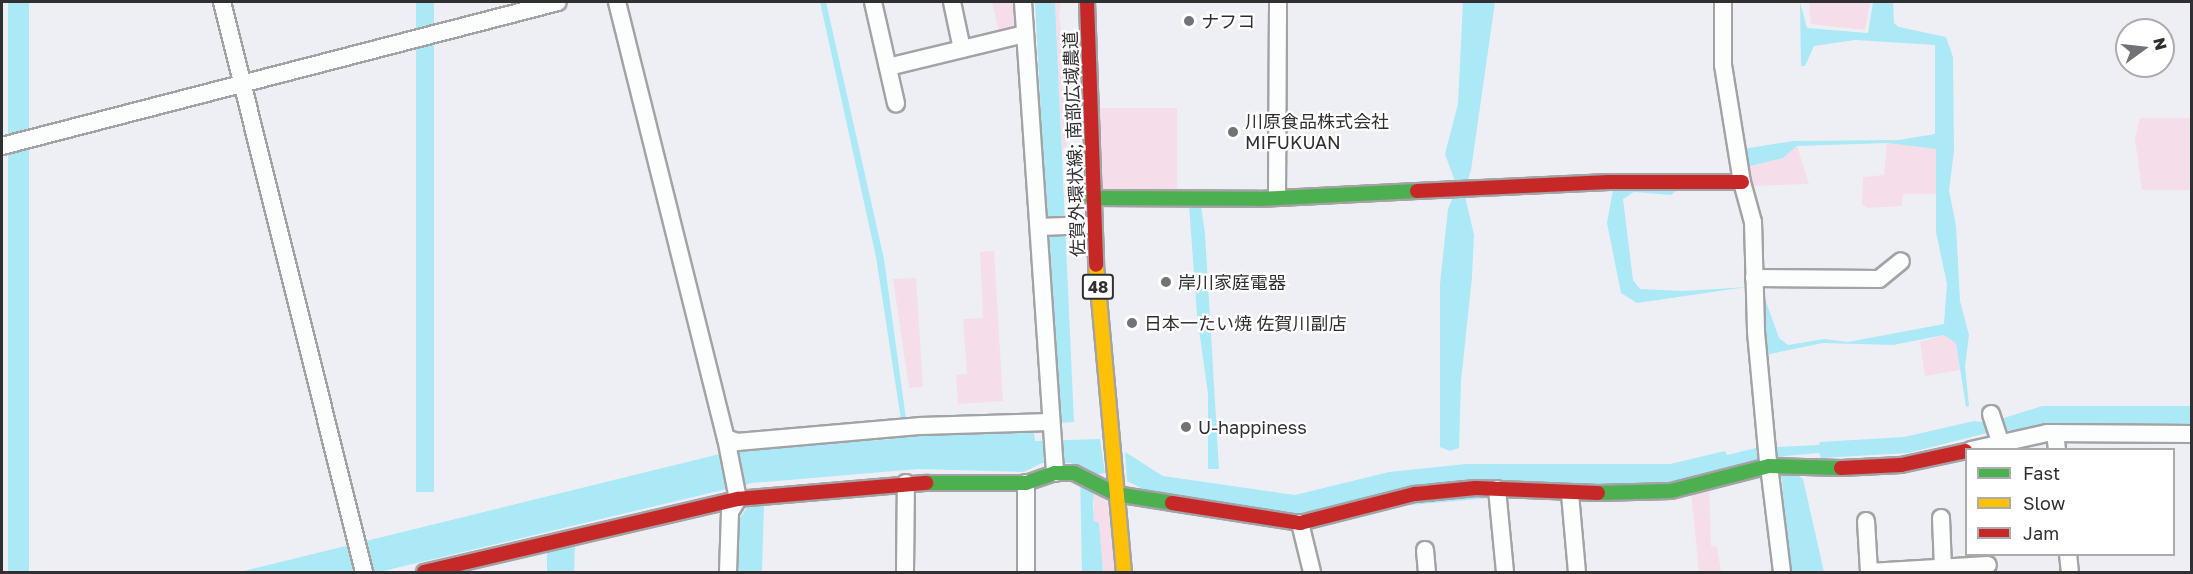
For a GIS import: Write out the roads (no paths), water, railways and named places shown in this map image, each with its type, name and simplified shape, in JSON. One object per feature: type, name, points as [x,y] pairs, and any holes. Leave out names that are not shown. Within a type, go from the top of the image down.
[{"type":"street","points":[[222,2],[364,573]]},
{"type":"street","points":[[2,146],[449,33],[558,2]]},
{"type":"street","points":[[617,2],[726,438],[738,499],[730,512],[728,573]]},
{"type":"street","points":[[873,2],[897,103]]},
{"type":"street","points":[[952,2],[962,49]]},
{"type":"street","points":[[1023,2],[1054,469]]},
{"type":"street","name":"佐賀外環状線; 南部広域農道","points":[[1087,2],[1092,225],[1124,573]]},
{"type":"street","points":[[1277,197],[1278,2]]},
{"type":"street","points":[[1723,2],[1723,65],[1742,182],[1753,222],[1754,278],[1768,464],[1782,573]]},
{"type":"street","points":[[888,67],[1024,34]]},
{"type":"street","points":[[1092,198],[1277,197],[1609,182],[1742,182]]},
{"type":"street","points":[[1039,226],[1092,225]]},
{"type":"street","points":[[1754,278],[1879,279],[1901,261]]},
{"type":"street","points":[[1991,414],[1999,438]]},
{"type":"street","points":[[726,438],[737,442],[921,426],[1050,430]]},
{"type":"street","points":[[1976,448],[1999,438],[2137,442],[2192,434]]},
{"type":"street","points":[[424,573],[738,499],[906,483],[1026,483],[1054,469],[1074,473],[1099,483],[1116,494],[1300,523],[1388,498],[1497,489],[1570,494],[1671,491],[1768,464],[1798,464],[1824,469],[1901,465],[1965,451]]},
{"type":"street","points":[[905,573],[906,483]]},
{"type":"street","points":[[1026,483],[1026,573]]},
{"type":"street","points":[[1497,489],[1505,573]]},
{"type":"street","points":[[1570,494],[1577,573]]},
{"type":"street","points":[[1941,518],[1943,568]]},
{"type":"street","points":[[1866,521],[1869,572],[1988,564]]},
{"type":"street","points":[[1300,523],[1312,573]]},
{"type":"street","points":[[1425,550],[1427,573]]},
{"type":"street","points":[[2068,556],[2070,573]]},
{"type":"water","points":[[8,2],[29,2],[29,572],[8,572]]},
{"type":"water","points":[[416,2],[434,2],[434,492],[416,492]]},
{"type":"water","points":[[820,2],[826,2],[884,259],[906,419],[901,420],[876,257]]},
{"type":"water","points":[[1035,2],[1055,2],[1074,422],[1057,423]]},
{"type":"water","points":[[1463,2],[1495,2],[1471,170],[1464,192],[1474,235],[1472,277],[1461,381],[1459,448],[1450,451],[1440,447],[1440,284],[1448,209],[1457,187],[1445,154],[1458,104]]},
{"type":"water","points":[[1800,2],[1807,28],[1868,33],[1873,2],[1893,2],[1894,23],[1899,27],[1946,37],[1953,57],[1954,151],[1949,190],[1956,226],[1960,301],[1969,335],[1965,366],[1969,406],[1966,407],[1956,343],[1944,335],[1893,345],[1823,343],[1765,355],[1763,293],[1779,338],[1788,345],[1824,339],[1848,342],[1944,324],[1947,284],[1936,232],[1936,149],[1887,143],[1797,146],[1783,158],[1746,167],[1743,149],[1793,141],[1899,140],[1935,134],[1935,45],[1855,40],[1814,46],[1805,66],[1801,66]]},
{"type":"water","points":[[1613,189],[1676,191],[1671,195],[1634,192],[1623,199],[1633,280],[1640,289],[1684,291],[1747,287],[1637,303],[1621,293],[1607,223]]},
{"type":"water","points":[[1189,205],[1201,206],[1205,233],[1219,469],[1208,469],[1208,394],[1197,315]]},
{"type":"water","points":[[2042,406],[2192,406],[2191,424],[2046,425],[2015,432],[2003,429],[1908,453],[1821,458],[1819,453],[1786,456],[1672,482],[1297,515],[1153,494],[1127,481],[1125,452],[1163,476],[1295,495],[1389,472],[1466,464],[1670,464],[1725,451],[1727,455],[1756,448],[1904,437],[1974,421],[1988,423]]},
{"type":"water","points":[[1034,433],[1035,441],[1100,439],[1105,473],[1095,475],[1093,504],[1094,521],[1099,523],[1103,572],[1082,572],[1080,470],[1071,463],[1042,463],[1024,472],[918,469],[752,483],[379,572],[240,572],[736,450],[895,439],[897,434]]},
{"type":"water","points":[[1781,473],[1796,473],[1803,479],[1824,572],[1791,572]]},
{"type":"water","points":[[764,504],[762,572],[735,572],[737,522],[749,505]]},
{"type":"water","points":[[575,542],[574,572],[547,572],[547,549]]},
{"type":"place","name":"ナフコ","points":[[1189,21]]},
{"type":"place","name":"川原食品株式会社 MIFUKUAN","points":[[1233,132]]},
{"type":"place","name":"岸川家庭電器","points":[[1166,282]]},
{"type":"place","name":"日本一たい焼 佐賀川副店","points":[[1132,323]]},
{"type":"place","name":"U-happiness","points":[[1186,427]]}]
